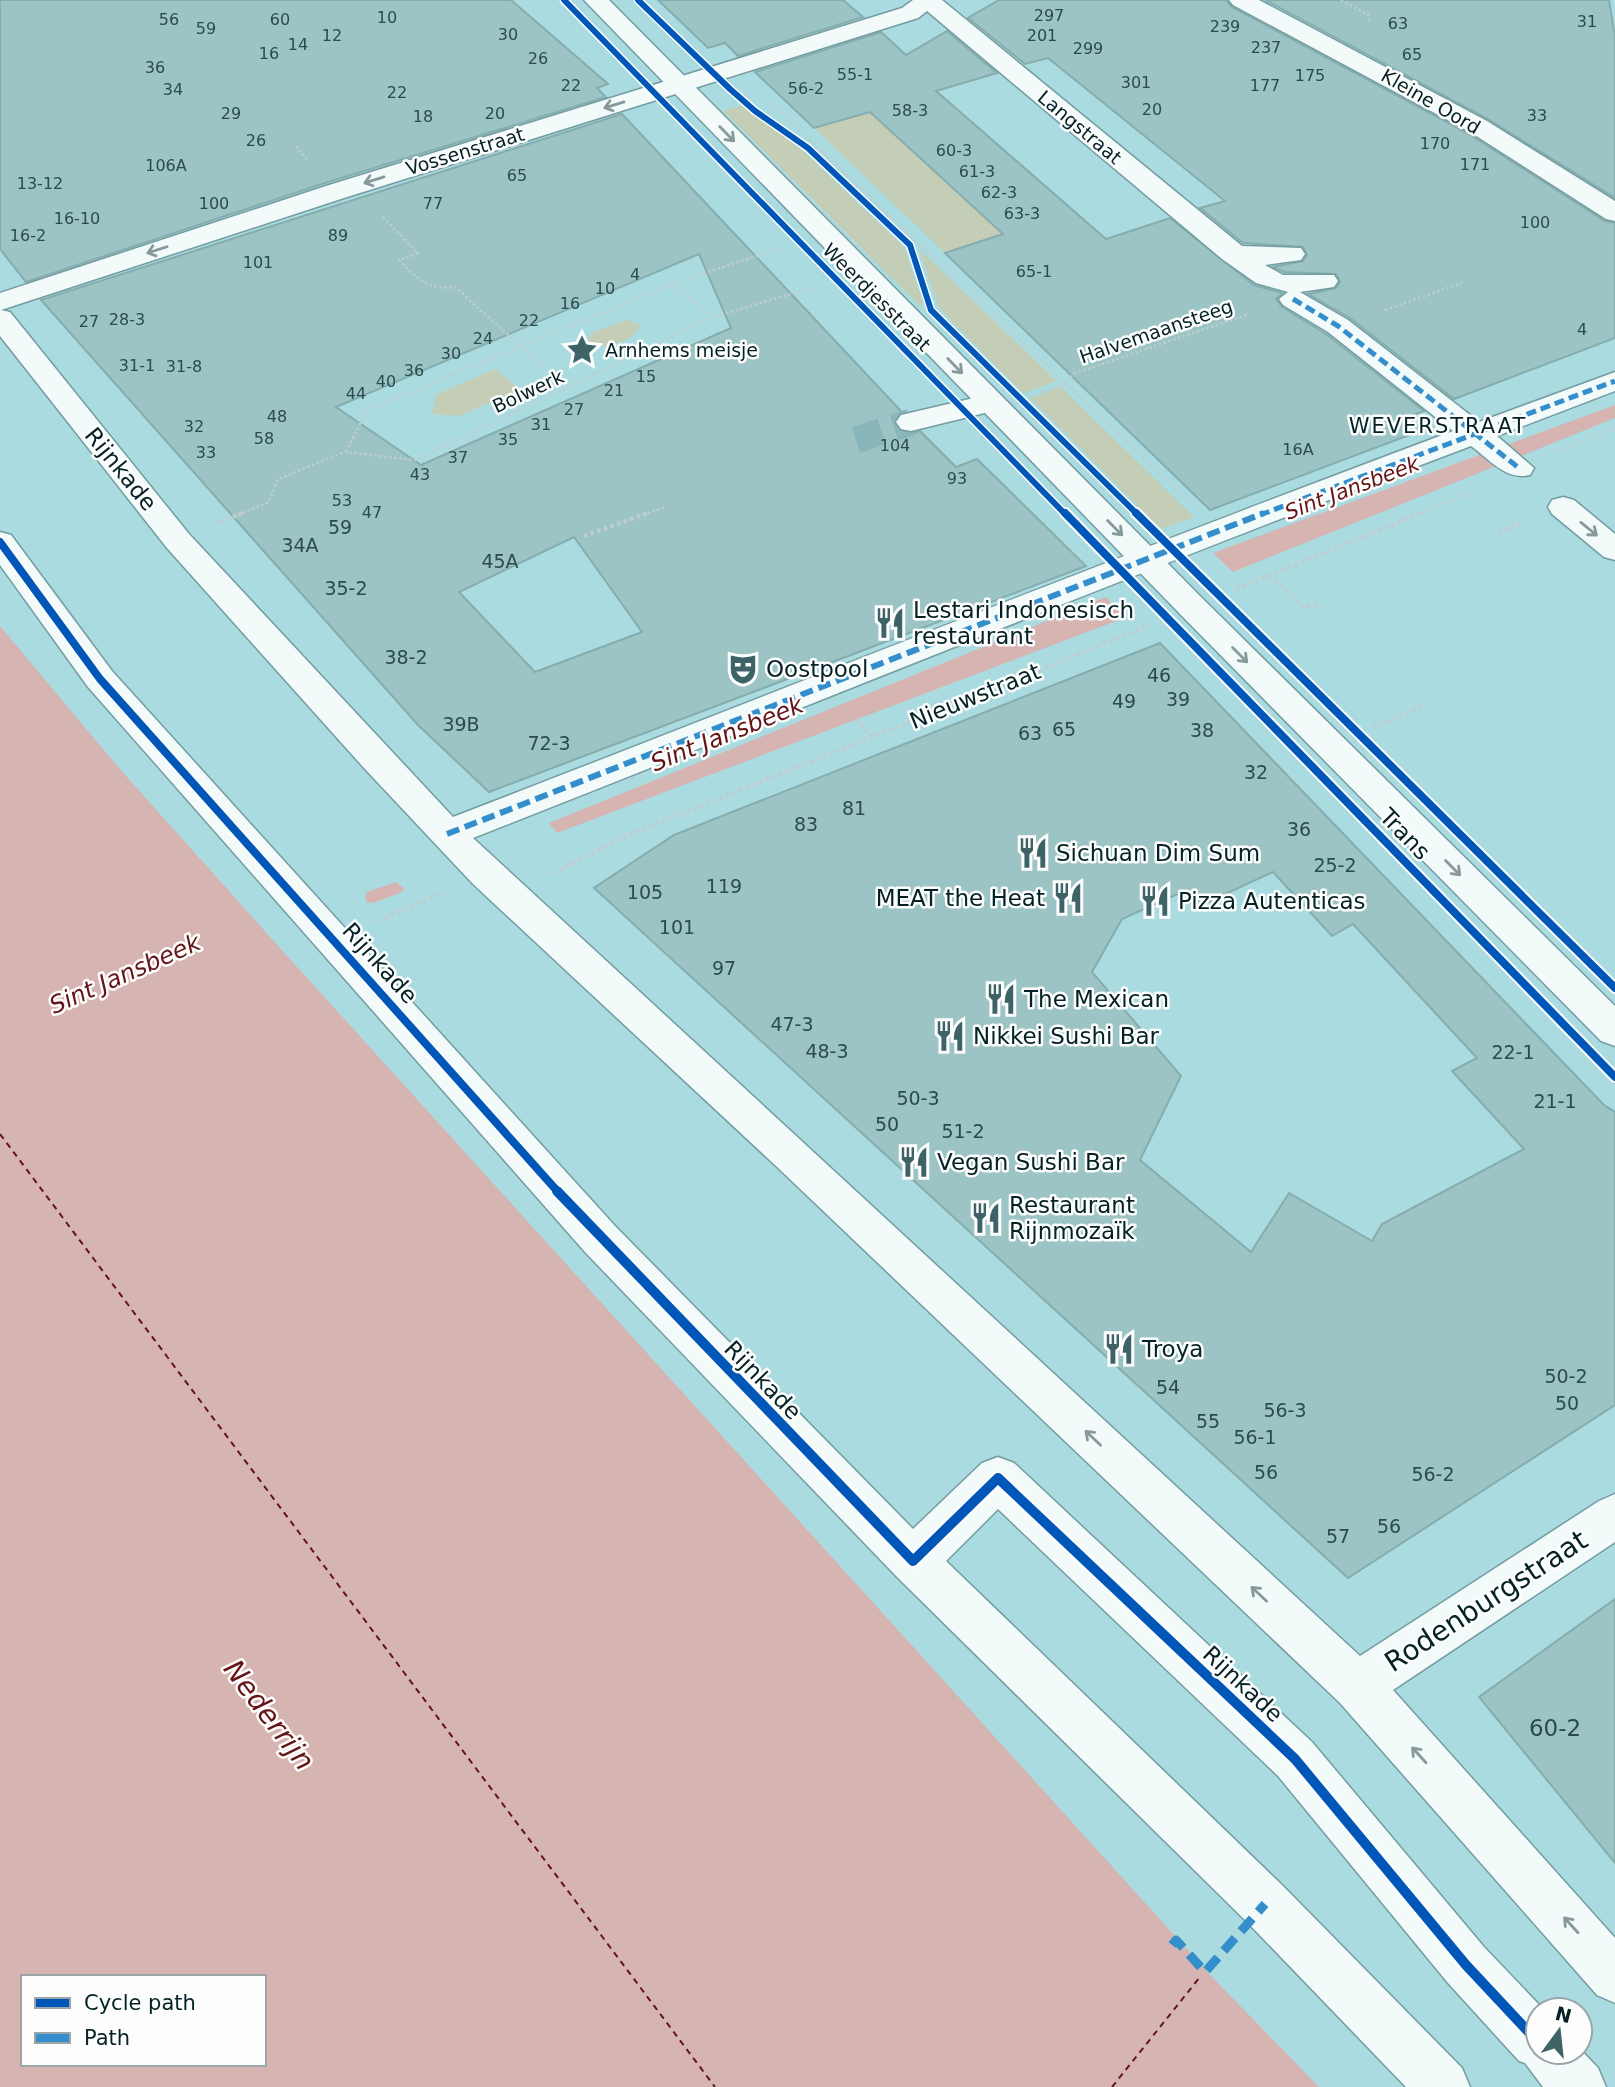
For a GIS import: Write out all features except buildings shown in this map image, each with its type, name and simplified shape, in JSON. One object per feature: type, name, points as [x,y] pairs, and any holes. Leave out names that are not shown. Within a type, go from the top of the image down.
[{"type":"street","name":"Weerdjesstraat","points":[[596,0],[1192,607]]},
{"type":"street","name":"Vossenstraat","points":[[0,302],[353,187],[910,13],[928,0]]},
{"type":"street","name":"Langstraat","points":[[928,0],[1231,253],[1267,279],[1304,285],[1324,281]]},
{"type":"street","name":"Kleine Oord","points":[[1247,1],[1381,72],[1500,140],[1615,214]]},
{"type":"street","points":[[1231,253],[1261,257],[1290,254]]},
{"type":"street","points":[[1293,299],[1338,326],[1500,453]]},
{"type":"street","name":"Rijnkade","points":[[0,318],[178,541],[508,897],[790,1154],[1357,1686],[1615,1977]]},
{"type":"street","points":[[447,834],[1219,530],[1500,453],[1615,381]]},
{"type":"street","points":[[911,422],[991,403]]},
{"type":"street","points":[[1563,507],[1615,550]]},
{"type":"street","name":"Rijnkade","points":[[0,542],[100,679],[600,1240],[913,1561],[1265,1904],[1443,2087]]},
{"type":"street","name":"Trans","points":[[1192,607],[1615,1030]]},
{"type":"street","name":"Rijnkade","points":[[913,1561],[998,1478],[1295,1759],[1466,1965],[1524,2027]]},
{"type":"street","name":"Rodenburgstraat","points":[[1357,1686],[1615,1516]]},
{"type":"street","points":[[1560,2066],[1579,2087]]},
{"type":"path","points":[[735,69],[1219,530]]},
{"type":"path","points":[[787,134],[808,148],[910,245],[914,258]]},
{"type":"path","points":[[353,187],[418,253],[399,260],[425,287],[435,290],[455,287],[567,388]]},
{"type":"path","points":[[672,284],[713,317]]},
{"type":"path","points":[[1338,326],[1462,284]]},
{"type":"path","points":[[584,536],[665,507]]},
{"type":"path","points":[[1269,576],[1302,606],[1322,605]]},
{"type":"path","points":[[1369,729],[1425,705]]},
{"type":"path","points":[[858,721],[872,737]]},
{"type":"green space","points":[[742,105],[803,151],[904,247],[923,302],[921,307],[723,111]]},
{"type":"green space","points":[[869,111],[1003,234],[945,253],[814,128]]},
{"type":"green space","points":[[919,249],[1057,381],[1023,393],[940,309]]},
{"type":"green space","points":[[627,320],[641,325],[632,336],[610,345],[589,343],[588,339],[593,332]]},
{"type":"green space","points":[[495,369],[520,389],[460,416],[432,414],[436,395]]},
{"type":"green space","points":[[1061,387],[1194,517],[1161,529],[1030,398]]},
{"type":"water","points":[[1615,405],[1615,418],[1233,572],[1213,553]]},
{"type":"water","points":[[1106,597],[1124,618],[557,833],[549,823]]},
{"type":"water","name":"Nederrijn","points":[[0,626],[118,767],[270,937],[1215,1980],[1319,2087],[0,2087]]},
{"type":"waterway","name":"Sint Jansbeek","points":[[373,897],[396,888]]},
{"type":"ferry route","points":[[0,1134],[715,2087]]},
{"type":"ferry route","points":[[1112,2087],[1200,1977]]},
{"type":"tunnel","points":[[856,440],[911,422]]},
{"type":"marked path","points":[[1293,299],[1338,326],[1519,468]]},
{"type":"marked path","points":[[447,834],[975,628],[1118,568],[1615,381]]},
{"type":"marked path","points":[[1172,1945],[1176,1940],[1205,1972],[1265,1904]]},
{"type":"cycle path","points":[[564,0],[1615,1077]]},
{"type":"cycle path","points":[[638,0],[730,89],[755,111],[808,148],[910,245],[931,310],[1615,988]]},
{"type":"cycle path","points":[[0,542],[100,679],[600,1239],[913,1561],[998,1478],[1295,1759],[1466,1965],[1524,2027]]},
{"type":"place","name":"Arnhems meisje","points":[[582,350]]},
{"type":"place","name":"Lestari Indonesisch restaurant","points":[[890,623]]},
{"type":"place","name":"Oostpool","points":[[743,669]]},
{"type":"place","name":"Sichuan Dim Sum","points":[[1033,853]]},
{"type":"place","name":"MEAT the Heat","points":[[1068,898]]},
{"type":"place","name":"Pizza Autenticas","points":[[1155,901]]},
{"type":"place","name":"The Mexican","points":[[1001,999]]},
{"type":"place","name":"Nikkei Sushi Bar","points":[[950,1036]]},
{"type":"place","name":"Vegan Sushi Bar","points":[[914,1162]]},
{"type":"place","name":"Restaurant Rijnmozaïk","points":[[986,1218]]},
{"type":"place","name":"Troya","points":[[1119,1349]]},
{"type":"district","name":"WEVERSTRAAT","points":[[1438,426]]}]
